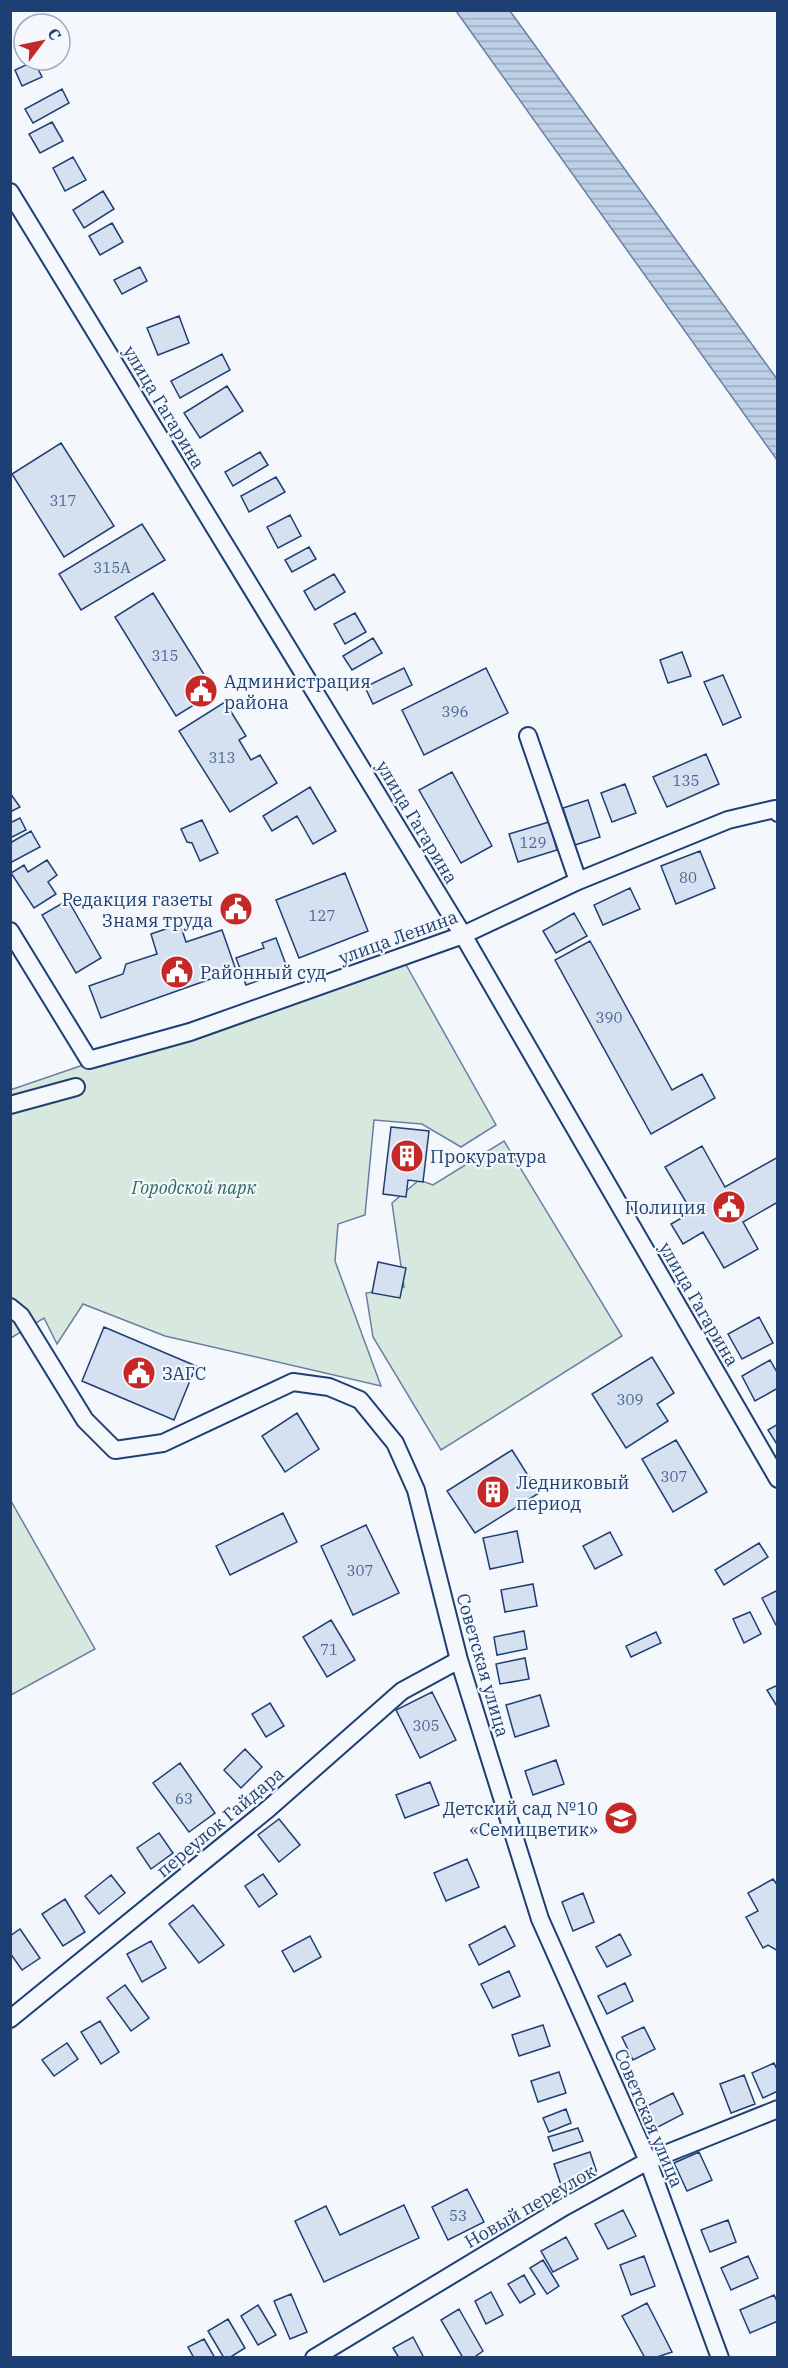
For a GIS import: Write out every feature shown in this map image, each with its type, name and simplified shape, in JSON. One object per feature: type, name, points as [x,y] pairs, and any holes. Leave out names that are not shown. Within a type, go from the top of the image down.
[{"type":"street","name":"улица Гагарина","points":[[10,192],[463,935],[777,1479]]},
{"type":"street","points":[[528,736],[578,880]]},
{"type":"street","name":"улица Ленина","points":[[10,932],[89,1060],[190,1032],[463,935],[578,880],[728,820],[776,811]]},
{"type":"street","points":[[10,1105],[76,1087]]},
{"type":"street","name":"Советская улица","points":[[10,1307],[21,1316],[85,1420],[115,1450],[162,1443],[293,1382],[329,1387],[360,1400],[395,1443],[416,1490],[459,1660],[540,1919],[648,2161],[719,2357]]},
{"type":"street","name":"переулок Гайдара","points":[[10,2019],[268,1809],[402,1691],[459,1660]]},
{"type":"street","name":"Новый переулок","points":[[314,2358],[564,2207],[648,2161],[777,2109]]},
{"type":"green space","name":"Городской парк","points":[[405,963],[496,1125],[461,1147],[422,1124],[374,1120],[365,1215],[338,1224],[335,1261],[381,1386],[165,1336],[83,1304],[57,1344],[44,1318],[11,1338],[10,1090]]},
{"type":"green space","points":[[504,1141],[622,1336],[441,1450],[373,1337],[366,1293],[404,1287],[392,1203],[419,1180],[433,1185]]},
{"type":"green space","points":[[11,1501],[95,1649],[10,1695]]},
{"type":"water","points":[[456,11],[510,11],[777,379],[777,460]]},
{"type":"building","points":[[16,72],[40,72],[42,77],[22,86]]},
{"type":"building","points":[[62,89],[69,103],[33,123],[25,109]]},
{"type":"building","points":[[52,122],[63,141],[40,153],[29,134]]},
{"type":"building","points":[[73,157],[86,180],[65,191],[53,168]]},
{"type":"building","points":[[103,191],[114,209],[84,228],[73,210]]},
{"type":"building","points":[[112,223],[123,242],[100,255],[89,236]]},
{"type":"building","points":[[140,267],[147,281],[122,294],[114,280]]},
{"type":"building","points":[[179,316],[189,343],[158,355],[147,328]]},
{"type":"building","points":[[222,354],[230,370],[180,398],[171,381]]},
{"type":"building","points":[[227,386],[243,411],[200,438],[184,413]]},
{"type":"building","points":[[61,443],[114,526],[64,557],[12,474]]},
{"type":"building","points":[[260,452],[268,465],[233,486],[225,472]]},
{"type":"building","points":[[276,477],[285,492],[249,512],[241,496]]},
{"type":"building","points":[[290,515],[301,536],[278,548],[267,527]]},
{"type":"building","points":[[142,524],[165,560],[81,610],[59,574]]},
{"type":"building","points":[[309,547],[316,559],[292,572],[285,560]]},
{"type":"building","points":[[334,574],[345,592],[315,610],[304,591]]},
{"type":"building","points":[[153,593],[215,692],[176,716],[115,617]]},
{"type":"building","points":[[355,613],[366,632],[345,644],[334,624]]},
{"type":"building","points":[[373,638],[382,653],[352,670],[343,656]]},
{"type":"building","points":[[682,652],[691,676],[668,683],[660,660]]},
{"type":"building","points":[[404,668],[412,685],[373,704],[365,687]]},
{"type":"building","points":[[486,668],[508,713],[424,755],[402,710]]},
{"type":"building","points":[[723,675],[741,717],[723,725],[704,682]]},
{"type":"building","points":[[225,702],[246,736],[239,740],[251,760],[260,755],[277,783],[230,812],[179,731]]},
{"type":"building","points":[[706,754],[719,784],[667,807],[653,777]]},
{"type":"building","points":[[452,772],[492,846],[461,863],[419,790]]},
{"type":"building","points":[[625,784],[636,813],[612,822],[601,793]]},
{"type":"building","points":[[310,787],[336,831],[313,844],[297,816],[272,831],[263,816]]},
{"type":"building","points":[[10,793],[20,807],[10,812]]},
{"type":"building","points":[[588,800],[600,837],[575,845],[563,808]]},
{"type":"building","points":[[20,818],[26,830],[10,838],[10,823]]},
{"type":"building","points":[[202,820],[218,853],[200,861],[192,843],[187,842],[181,829]]},
{"type":"building","points":[[549,822],[557,850],[518,862],[509,834]]},
{"type":"building","points":[[31,831],[40,847],[10,863],[10,843]]},
{"type":"building","points":[[700,851],[715,888],[676,904],[661,866]]},
{"type":"building","points":[[47,860],[57,875],[48,882],[56,894],[34,908],[11,873],[24,865],[28,872]]},
{"type":"building","points":[[345,873],[368,931],[299,958],[276,900]]},
{"type":"building","points":[[630,888],[640,909],[603,925],[594,905]]},
{"type":"building","points":[[68,900],[101,958],[76,973],[42,915]]},
{"type":"building","points":[[574,913],[587,936],[556,953],[543,931]]},
{"type":"building","name":"Районный суд","points":[[180,924],[186,942],[222,930],[236,970],[101,1018],[89,986],[123,974],[126,964],[157,954],[151,934]]},
{"type":"building","points":[[276,938],[288,970],[246,985],[236,958],[264,948],[262,943]]},
{"type":"building","points":[[590,941],[672,1090],[702,1074],[715,1098],[651,1134],[555,960]]},
{"type":"building","name":"Прокуратура","points":[[391,1127],[429,1131],[423,1182],[408,1180],[406,1197],[383,1194]]},
{"type":"building","name":"Полиция","points":[[702,1146],[725,1187],[778,1157],[778,1202],[743,1222],[758,1249],[724,1268],[703,1232],[683,1244],[671,1224],[692,1212],[665,1167]]},
{"type":"building","points":[[378,1262],[406,1268],[400,1298],[372,1293]]},
{"type":"building","points":[[759,1317],[773,1343],[742,1359],[728,1334]]},
{"type":"building","name":"ЗАГС","points":[[104,1327],[196,1366],[174,1420],[82,1381]]},
{"type":"building","points":[[652,1357],[674,1393],[657,1404],[668,1421],[626,1448],[592,1394]]},
{"type":"building","points":[[770,1360],[778,1374],[778,1388],[755,1401],[742,1376]]},
{"type":"building","points":[[297,1413],[319,1449],[285,1472],[262,1436]]},
{"type":"building","points":[[778,1424],[778,1446],[768,1430]]},
{"type":"building","points":[[676,1440],[707,1492],[673,1512],[642,1459]]},
{"type":"building","name":"Ледниковый период","points":[[512,1450],[539,1493],[475,1533],[447,1491]]},
{"type":"building","points":[[283,1513],[297,1542],[230,1575],[216,1546]]},
{"type":"building","points":[[366,1525],[399,1593],[353,1615],[321,1546]]},
{"type":"building","points":[[517,1531],[523,1562],[490,1569],[483,1538]]},
{"type":"building","points":[[610,1532],[622,1555],[595,1569],[583,1546]]},
{"type":"building","points":[[759,1543],[768,1557],[724,1585],[715,1570]]},
{"type":"building","points":[[533,1584],[537,1606],[505,1612],[501,1590]]},
{"type":"building","points":[[778,1590],[778,1624],[776,1625],[762,1598]]},
{"type":"building","points":[[750,1612],[761,1634],[744,1643],[733,1619]]},
{"type":"building","points":[[331,1620],[355,1660],[327,1677],[303,1637]]},
{"type":"building","points":[[524,1631],[527,1649],[497,1655],[494,1637]]},
{"type":"building","points":[[656,1632],[661,1643],[631,1657],[626,1646]]},
{"type":"building","points":[[525,1658],[529,1679],[500,1684],[496,1664]]},
{"type":"building","points":[[778,1685],[778,1708],[767,1690]]},
{"type":"building","points":[[432,1692],[456,1740],[420,1758],[396,1710]]},
{"type":"building","points":[[540,1695],[549,1726],[515,1737],[506,1705]]},
{"type":"building","points":[[270,1703],[284,1726],[266,1737],[252,1714]]},
{"type":"building","points":[[245,1749],[262,1767],[241,1788],[224,1770]]},
{"type":"building","points":[[556,1760],[564,1784],[533,1795],[525,1771]]},
{"type":"building","points":[[180,1763],[215,1813],[189,1832],[153,1783]]},
{"type":"building","points":[[430,1782],[439,1805],[405,1818],[396,1795]]},
{"type":"building","points":[[279,1819],[300,1845],[279,1862],[258,1835]]},
{"type":"building","points":[[159,1833],[173,1853],[151,1869],[137,1848]]},
{"type":"building","points":[[467,1859],[479,1887],[446,1901],[434,1873]]},
{"type":"building","points":[[263,1874],[277,1894],[259,1907],[245,1886]]},
{"type":"building","points":[[111,1875],[125,1893],[99,1914],[85,1896]]},
{"type":"building","points":[[773,1879],[778,1886],[778,1951],[768,1945],[763,1948],[746,1917],[758,1911],[748,1893]]},
{"type":"building","points":[[583,1893],[594,1922],[573,1931],[562,1902]]},
{"type":"building","points":[[65,1899],[85,1932],[63,1946],[42,1914]]},
{"type":"building","points":[[193,1905],[224,1945],[199,1963],[169,1924]]},
{"type":"building","points":[[505,1926],[515,1946],[479,1965],[469,1945]]},
{"type":"building","points":[[20,1929],[40,1958],[22,1970],[10,1953],[10,1936]]},
{"type":"building","points":[[620,1934],[631,1955],[607,1967],[596,1947]]},
{"type":"building","points":[[310,1936],[321,1957],[294,1972],[282,1951]]},
{"type":"building","points":[[151,1941],[166,1968],[142,1982],[127,1954]]},
{"type":"building","points":[[509,1971],[520,1996],[493,2008],[481,1984]]},
{"type":"building","points":[[625,1983],[633,2001],[607,2014],[598,1996]]},
{"type":"building","points":[[125,1985],[149,2018],[131,2031],[107,1998]]},
{"type":"building","points":[[100,2021],[119,2052],[101,2064],[81,2032]]},
{"type":"building","points":[[543,2025],[550,2046],[519,2056],[512,2035]]},
{"type":"building","points":[[644,2027],[655,2049],[633,2060],[622,2037]]},
{"type":"building","points":[[67,2043],[78,2059],[54,2076],[42,2060]]},
{"type":"building","points":[[774,2063],[778,2072],[778,2091],[763,2098],[752,2073]]},
{"type":"building","points":[[559,2072],[566,2093],[538,2102],[531,2081]]},
{"type":"building","points":[[744,2075],[755,2104],[731,2113],[720,2084]]},
{"type":"building","points":[[673,2093],[683,2114],[656,2128],[645,2107]]},
{"type":"building","points":[[566,2109],[571,2123],[549,2132],[543,2118]]},
{"type":"building","points":[[578,2128],[583,2141],[553,2151],[548,2137]]},
{"type":"building","points":[[590,2152],[597,2173],[561,2185],[554,2164]]},
{"type":"building","points":[[699,2152],[712,2180],[687,2191],[674,2163]]},
{"type":"building","points":[[467,2189],[484,2222],[448,2240],[432,2207]]},
{"type":"building","points":[[404,2205],[419,2238],[324,2282],[295,2221],[326,2206],[340,2235]]},
{"type":"building","points":[[623,2210],[636,2236],[608,2249],[595,2224]]},
{"type":"building","points":[[728,2220],[736,2242],[710,2252],[701,2230]]},
{"type":"building","points":[[566,2237],[578,2259],[553,2272],[541,2251]]},
{"type":"building","points":[[644,2256],[655,2286],[631,2295],[620,2265]]},
{"type":"building","points":[[748,2256],[758,2278],[731,2290],[721,2268]]},
{"type":"building","points":[[543,2260],[559,2286],[547,2294],[530,2268]]},
{"type":"building","points":[[524,2275],[535,2294],[520,2303],[508,2284]]},
{"type":"building","points":[[491,2292],[503,2315],[486,2324],[475,2301]]},
{"type":"building","points":[[291,2294],[307,2332],[290,2339],[274,2301]]},
{"type":"building","points":[[774,2295],[778,2303],[778,2321],[750,2333],[740,2310]]},
{"type":"building","points":[[647,2303],[672,2352],[654,2358],[645,2358],[622,2316]]},
{"type":"building","points":[[258,2305],[276,2335],[258,2345],[241,2316]]},
{"type":"building","points":[[459,2309],[483,2351],[473,2358],[463,2358],[441,2320]]},
{"type":"building","points":[[228,2319],[245,2348],[229,2358],[224,2358],[208,2331]]},
{"type":"building","points":[[413,2337],[424,2358],[399,2358],[393,2348]]},
{"type":"building","points":[[204,2339],[215,2358],[194,2358],[188,2347]]},
{"type":"place","name":"Администрация района","points":[[201,691]]},
{"type":"place","name":"Редакция газеты Знамя труда","points":[[236,909]]},
{"type":"place","name":"Районный суд","points":[[177,972]]},
{"type":"place","name":"Прокуратура","points":[[407,1156]]},
{"type":"place","name":"Полиция","points":[[729,1207]]},
{"type":"place","name":"ЗАГС","points":[[139,1373]]},
{"type":"place","name":"Ледниковый период","points":[[493,1492]]},
{"type":"place","name":"Детский сад №10 «Семицветик»","points":[[621,1818]]}]
